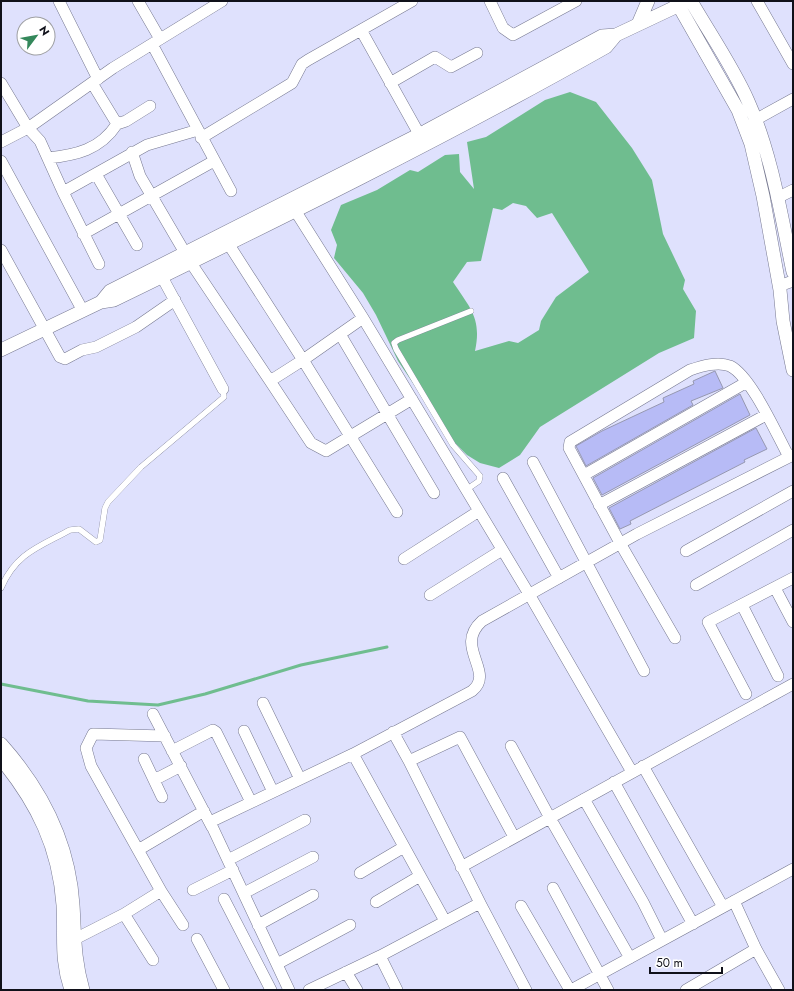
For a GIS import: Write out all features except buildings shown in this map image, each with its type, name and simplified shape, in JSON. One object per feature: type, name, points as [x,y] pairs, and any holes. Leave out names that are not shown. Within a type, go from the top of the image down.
[{"type":"street","points":[[59,1],[95,81],[117,124]]},
{"type":"street","points":[[138,1],[175,86],[230,191]]},
{"type":"street","points":[[1,142],[28,128],[95,81],[222,1]]},
{"type":"street","points":[[63,192],[132,152],[147,145],[200,134],[284,89],[292,83],[302,64],[412,1]]},
{"type":"street","points":[[490,1],[503,28],[513,35],[576,1]]},
{"type":"street","points":[[640,22],[648,1]]},
{"type":"street","points":[[692,1],[742,90],[756,120],[767,154],[793,272]]},
{"type":"street","points":[[757,1],[793,64]]},
{"type":"street","points":[[101,302],[110,291],[225,239],[295,212],[602,36],[616,35],[681,3],[738,110],[746,131],[756,164],[793,370]]},
{"type":"street","points":[[361,30],[422,140]]},
{"type":"street","points":[[390,82],[435,57],[451,67],[477,53]]},
{"type":"street","points":[[1,83],[28,128],[40,141],[83,234],[99,264]]},
{"type":"street","points":[[756,120],[793,100]]},
{"type":"street","points":[[48,158],[85,152],[108,134],[117,124],[126,121],[150,106]]},
{"type":"street","points":[[225,239],[289,200],[422,140]]},
{"type":"street","points":[[132,152],[140,176],[188,257],[306,436],[316,446],[321,450],[330,450],[412,399]]},
{"type":"street","points":[[1,161],[83,311]]},
{"type":"street","points":[[83,234],[214,161]]},
{"type":"street","points":[[96,174],[137,246]]},
{"type":"street","points":[[777,198],[793,190]]},
{"type":"street","points":[[289,200],[295,212],[363,318],[480,511],[632,772]]},
{"type":"street","points":[[225,239],[303,360],[397,512]]},
{"type":"street","points":[[1,250],[60,357],[65,359],[82,350],[96,347],[136,327],[175,300]]},
{"type":"street","points":[[1,350],[101,302],[114,300],[162,277],[188,257]]},
{"type":"street","points":[[162,277],[223,389]]},
{"type":"street","points":[[779,286],[793,281]]},
{"type":"street","points":[[270,381],[363,318]]},
{"type":"street","points":[[340,334],[434,492]]},
{"type":"street","points":[[212,827],[210,822],[353,754],[476,688],[480,671],[471,644],[475,629],[482,621],[620,543],[791,456],[747,382],[738,372],[729,366],[704,365],[690,370],[570,442],[569,448],[599,505],[620,543],[675,638]]},
{"type":"street","points":[[584,475],[747,382]]},
{"type":"street","points":[[599,505],[766,415]]},
{"type":"street","points":[[533,462],[644,671]]},
{"type":"street","points":[[503,478],[559,578]]},
{"type":"street","points":[[686,551],[793,491]]},
{"type":"street","points":[[404,559],[480,511]]},
{"type":"street","points":[[696,585],[793,530]]},
{"type":"street","points":[[430,595],[502,550]]},
{"type":"street","points":[[746,694],[708,622],[793,578]]},
{"type":"street","points":[[775,588],[793,622]]},
{"type":"street","points":[[742,605],[778,676]]},
{"type":"street","points":[[461,867],[793,684]]},
{"type":"street","points":[[263,703],[300,779]]},
{"type":"street","points":[[153,714],[212,827],[288,990]]},
{"type":"street","points":[[172,751],[213,730],[216,732],[250,802]]},
{"type":"street","points":[[244,731],[273,792]]},
{"type":"street","points":[[393,732],[409,761],[461,867],[526,990]]},
{"type":"street","points":[[165,736],[93,734],[86,748],[91,766],[161,891],[183,926]]},
{"type":"street","points":[[409,761],[460,737],[514,837]]},
{"type":"street","points":[[1,744],[22,769],[37,792],[50,814],[60,838],[73,904],[71,990]]},
{"type":"street","points":[[511,746],[550,818],[630,958]]},
{"type":"street","points":[[353,754],[445,921]]},
{"type":"street","points":[[1,759],[14,775],[39,814],[50,841],[58,873],[63,906],[62,946],[71,970],[83,990]]},
{"type":"street","points":[[144,759],[162,797]]},
{"type":"street","points":[[154,780],[181,766]]},
{"type":"street","points":[[643,766],[723,907]]},
{"type":"street","points":[[614,782],[693,924]]},
{"type":"street","points":[[584,799],[643,902],[662,940]]},
{"type":"street","points":[[138,850],[204,811]]},
{"type":"street","points":[[228,860],[305,820]]},
{"type":"street","points":[[360,873],[404,847]]},
{"type":"street","points":[[244,894],[313,857]]},
{"type":"street","points":[[522,906],[570,990],[793,869]]},
{"type":"street","points":[[193,890],[233,870]]},
{"type":"street","points":[[376,902],[420,876]]},
{"type":"street","points":[[553,888],[608,990]]},
{"type":"street","points":[[73,940],[124,914],[161,891]]},
{"type":"street","points":[[258,925],[313,895]]},
{"type":"street","points":[[224,898],[271,990]]},
{"type":"street","points":[[734,901],[756,949],[779,990]]},
{"type":"street","points":[[309,990],[380,956],[480,903]]},
{"type":"street","points":[[124,914],[152,960]]},
{"type":"street","points":[[277,964],[350,925]]},
{"type":"street","points":[[196,938],[224,990]]},
{"type":"street","points":[[686,990],[756,949]]},
{"type":"street","points":[[380,956],[397,990]]},
{"type":"street","points":[[346,972],[356,990]]},
{"type":"lane","points":[[466,490],[479,481],[480,476],[453,445],[396,349],[394,343],[398,340],[471,311]]},
{"type":"lane","points":[[1,588],[14,564],[22,557],[70,530],[79,529],[96,542],[100,540],[105,508],[108,502],[141,467],[224,398],[223,389]]},
{"type":"shaded area","points":[[570,92],[596,102],[632,148],[652,180],[663,234],[685,280],[683,289],[696,311],[694,338],[659,353],[540,427],[520,455],[499,468],[480,463],[467,455],[450,438],[398,361],[376,315],[363,293],[334,258],[337,245],[331,230],[341,205],[377,190],[410,170],[418,172],[445,155],[459,154],[460,172],[474,189],[467,142],[486,137],[545,100]],"holes":[[[513,203],[526,206],[537,218],[552,213],[589,272],[556,297],[541,321],[539,330],[518,343],[509,341],[475,351],[477,340],[476,322],[469,307],[453,282],[467,262],[481,261],[493,208],[502,210]]]},
{"type":"waterway","points":[[1,684],[88,701],[158,705],[205,694],[301,665],[387,647]]}]
